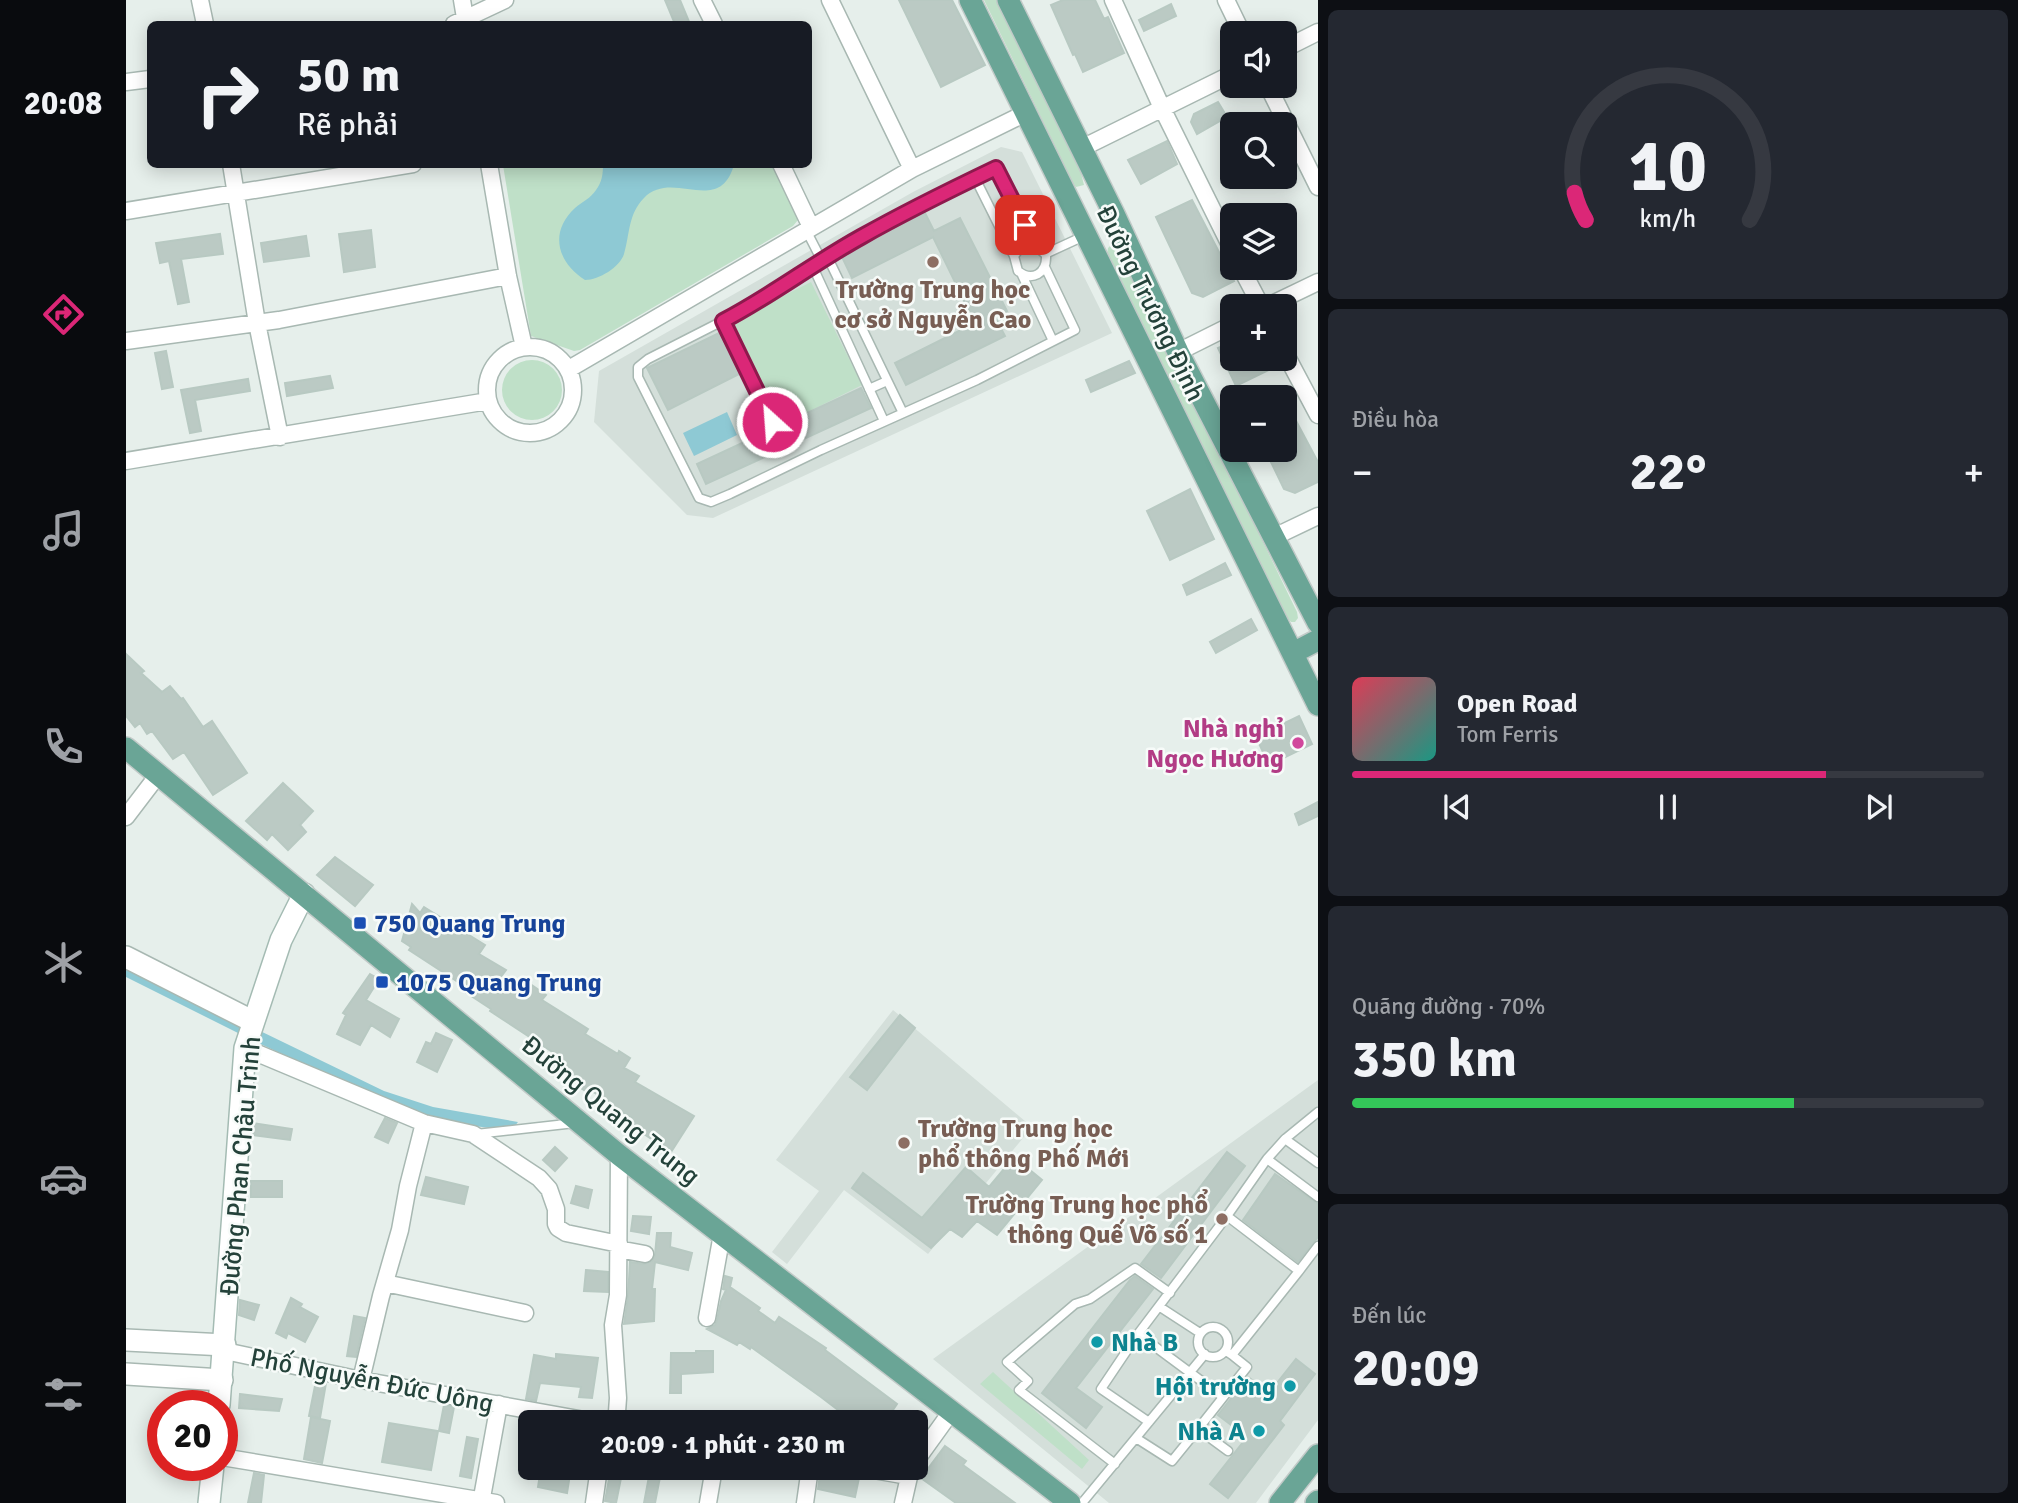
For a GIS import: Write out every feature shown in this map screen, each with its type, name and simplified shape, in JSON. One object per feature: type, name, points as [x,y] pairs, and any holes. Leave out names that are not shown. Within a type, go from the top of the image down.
[{"type":"main road","name":"Đường Trương Định","points":[[970,0],[1318,705]]},
{"type":"main road","name":"Đường Trương Định","points":[[1007,0],[1114,214],[1178,352],[1318,623]]},
{"type":"main road","points":[[1086,231],[1114,214]]},
{"type":"main road","points":[[1293,653],[1318,640]]},
{"type":"main road","name":"Đường Quang Trung","points":[[126,748],[619,1154],[1070,1503]]},
{"type":"main road","name":"Đường Phan Châu Trinh","points":[[221,1390],[245,1048],[281,940],[304,894]]},
{"type":"main road","points":[[126,957],[252,1021]]},
{"type":"main road","points":[[126,1340],[225,1348]]},
{"type":"main road","points":[[126,1374],[222,1380]]},
{"type":"main road","points":[[1280,1503],[1318,1455]]},
{"type":"main road","points":[[209,1503],[211,1481]]},
{"type":"street","points":[[200,0],[204,21]]},
{"type":"street","points":[[462,0],[462,21]]},
{"type":"street","points":[[466,21],[505,0]]},
{"type":"street","points":[[702,0],[712,21]]},
{"type":"street","points":[[830,0],[912,169]]},
{"type":"street","points":[[1112,0],[1220,225]]},
{"type":"street","points":[[1226,0],[1236,21]]},
{"type":"street","points":[[1297,42],[1318,32]]},
{"type":"street","points":[[126,82],[147,79]]},
{"type":"street","points":[[1080,149],[1220,80]]},
{"type":"street","points":[[1274,98],[1318,187]]},
{"type":"street","points":[[569,369],[912,169],[1026,113]]},
{"type":"street","points":[[232,168],[257,323],[280,437]]},
{"type":"street","points":[[126,211],[388,168]]},
{"type":"street","points":[[490,168],[508,276],[524,347]]},
{"type":"street","points":[[783,168],[809,229]]},
{"type":"street","points":[[126,341],[257,323],[508,276]]},
{"type":"street","points":[[1293,294],[1318,282]]},
{"type":"street","points":[[1178,352],[1220,331]]},
{"type":"street","points":[[537,347],[550,351],[561,358],[569,369],[573,385],[572,402],[560,421],[546,430],[529,433],[513,429],[496,416],[488,401],[488,381],[496,363],[511,351],[537,347]]},
{"type":"street","points":[[1295,371],[1317,409]]},
{"type":"street","points":[[126,461],[488,401]]},
{"type":"street","points":[[1274,537],[1318,516]]},
{"type":"street","points":[[126,817],[158,775]]},
{"type":"street","points":[[245,1048],[424,1123],[473,1134],[544,1183],[556,1209],[558,1228],[566,1233],[645,1254]]},
{"type":"street","points":[[361,1380],[400,1230],[424,1123]]},
{"type":"street","points":[[617,1410],[613,1325],[618,1294],[619,1154]]},
{"type":"street","points":[[708,1318],[722,1234]]},
{"type":"street","points":[[385,1283],[525,1313]]},
{"type":"street","name":"Phố Nguyễn Đức Uông","points":[[225,1348],[361,1380],[531,1410]]},
{"type":"street","points":[[238,1460],[486,1502],[499,1404]]},
{"type":"street","points":[[928,1445],[951,1412]]},
{"type":"street","points":[[594,1503],[597,1480]]},
{"type":"street","points":[[708,1503],[712,1480]]},
{"type":"street","points":[[804,1503],[808,1480]]},
{"type":"street","points":[[903,1503],[908,1480]]},
{"type":"lane","points":[[996,168],[1035,245],[1045,254],[1045,267],[1075,330],[977,380],[730,494],[711,502],[699,498],[638,377],[638,367],[648,359],[723,321],[860,237],[975,178],[996,168]]},
{"type":"lane","points":[[975,178],[1014,256],[1015,267],[1022,275],[1053,341]]},
{"type":"lane","points":[[809,229],[848,299],[903,413]]},
{"type":"lane","points":[[1045,254],[1086,231]]},
{"type":"lane","points":[[1014,256],[1020,248],[1035,245]]},
{"type":"lane","points":[[813,267],[884,421]]},
{"type":"lane","points":[[1022,275],[1033,277],[1045,267]]},
{"type":"lane","points":[[832,307],[848,299]]},
{"type":"lane","points":[[723,321],[772,422]]},
{"type":"lane","points":[[846,339],[863,330]]},
{"type":"lane","points":[[853,354],[870,346]]},
{"type":"lane","points":[[869,389],[887,381]]},
{"type":"lane","points":[[1149,1422],[1101,1389],[1267,1158],[1318,1112]]},
{"type":"lane","points":[[473,1134],[579,1122]]},
{"type":"lane","points":[[1285,1139],[1318,1163]]},
{"type":"lane","points":[[1267,1158],[1318,1197]]},
{"type":"lane","points":[[1227,1216],[1299,1271]]},
{"type":"lane","points":[[1200,1334],[1199,1347],[1205,1354],[1218,1356],[1229,1353],[1318,1246]]},
{"type":"lane","points":[[1115,1464],[1019,1390],[1028,1381],[1007,1362],[1075,1304],[1090,1299],[1135,1268],[1170,1293]]},
{"type":"lane","points":[[1160,1307],[1200,1334]]},
{"type":"lane","points":[[1200,1334],[1213,1326],[1222,1329],[1229,1342],[1229,1353]]},
{"type":"lane","points":[[1138,1334],[1223,1397]]},
{"type":"lane","points":[[1136,1438],[1172,1461],[1247,1367],[1229,1353]]},
{"type":"lane","points":[[1082,1503],[1205,1354]]},
{"type":"lane","points":[[1198,1429],[1228,1451]]},
{"type":"shaded area","name":"Trường Trung học cơ sở Nguyễn Cao","points":[[1001,147],[1022,152],[1112,333],[713,518],[687,515],[594,422],[599,371],[913,192]]},
{"type":"shaded area","name":"Trường Trung học phổ thông Phố Mới","points":[[893,1010],[1032,1127],[928,1254],[844,1190],[787,1264],[772,1252],[819,1191],[776,1160]]},
{"type":"shaded area","name":"Trường Trung học phổ thông Quế Võ số 1","points":[[1318,1080],[1318,1420],[1256,1503],[1109,1503],[933,1359]]},
{"type":"green space","points":[[984,0],[999,0],[1081,173],[1084,185],[1076,187],[1073,183]]},
{"type":"green space","points":[[503,168],[775,168],[798,214],[798,220],[793,226],[580,350],[574,351],[531,336]]},
{"type":"green space","points":[[1111,245],[1121,250],[1220,454],[1220,462],[1224,462],[1297,612],[1298,618],[1295,622],[1291,622],[1284,614],[1107,254]]},
{"type":"green space","points":[[811,282],[862,385],[780,426],[729,323]]},
{"type":"green space","points":[[526,360],[538,360],[557,373],[562,390],[560,402],[549,415],[538,420],[526,420],[507,407],[502,396],[502,384],[515,365]]},
{"type":"green space","points":[[993,1372],[1089,1460],[1082,1469],[980,1384]]},
{"type":"water","points":[[603,168],[733,168],[726,182],[716,188],[667,188],[655,190],[644,198],[632,217],[622,259],[608,272],[585,280],[568,265],[559,237],[567,217],[592,195],[602,178]]},
{"type":"water","points":[[727,412],[737,435],[694,456],[683,433]]},
{"type":"water","points":[[126,966],[384,1091],[433,1107],[518,1122],[511,1131],[437,1121],[375,1097],[126,977]]},
{"type":"building","points":[[665,0],[680,0],[689,21],[674,21]]},
{"type":"building","points":[[899,0],[952,0],[985,65],[941,87]]},
{"type":"building","points":[[1063,0],[1095,0],[1104,19],[1108,17],[1124,53],[1083,72],[1051,5]]},
{"type":"building","points":[[1171,4],[1176,16],[1144,31],[1139,20]]},
{"type":"building","points":[[1218,102],[1224,112],[1220,112],[1220,121],[1197,134],[1191,122],[1194,114]]},
{"type":"building","points":[[1167,141],[1177,164],[1141,184],[1128,160]]},
{"type":"building","points":[[1192,200],[1220,254],[1220,280],[1234,281],[1203,297],[1192,293],[1156,217]]},
{"type":"building","points":[[924,211],[934,231],[960,218],[1007,311],[995,317],[1005,336],[906,385],[895,363],[975,323],[933,237],[852,278],[842,257]]},
{"type":"building","points":[[371,230],[375,267],[344,272],[339,234]]},
{"type":"building","points":[[220,234],[223,254],[181,259],[189,302],[178,304],[169,261],[160,263],[156,243]]},
{"type":"building","points":[[306,236],[309,256],[264,262],[261,243]]},
{"type":"building","points":[[721,332],[741,373],[668,410],[647,368]]},
{"type":"building","points":[[166,351],[173,387],[162,389],[155,353]]},
{"type":"building","points":[[1129,361],[1135,373],[1091,392],[1086,380]]},
{"type":"building","points":[[1229,371],[1267,371],[1238,385],[1236,385]]},
{"type":"building","points":[[330,376],[333,388],[287,396],[285,383]]},
{"type":"building","points":[[248,379],[250,391],[195,400],[201,431],[190,433],[181,390]]},
{"type":"building","points":[[861,388],[871,408],[706,484],[697,464]]},
{"type":"building","points":[[1297,423],[1318,462],[1318,482],[1295,493],[1284,489],[1271,462],[1297,462]]},
{"type":"building","points":[[1190,489],[1214,539],[1170,560],[1147,511]]},
{"type":"building","points":[[1225,563],[1231,575],[1187,595],[1183,585]]},
{"type":"building","points":[[1251,619],[1257,630],[1216,653],[1210,642]]},
{"type":"building","points":[[126,654],[144,671],[141,673],[162,692],[170,686],[183,698],[203,727],[212,721],[247,773],[213,795],[184,752],[173,759],[152,731],[147,734],[140,723],[135,727],[126,716]]},
{"type":"building","points":[[1299,716],[1312,744],[1269,765],[1256,737]]},
{"type":"building","points":[[283,783],[313,811],[300,825],[306,832],[288,850],[272,834],[267,840],[246,821]]},
{"type":"building","points":[[1318,802],[1318,816],[1299,825],[1295,814]]},
{"type":"building","points":[[335,857],[373,885],[355,906],[317,875]]},
{"type":"building","points":[[412,904],[420,913],[424,907],[485,945],[479,954],[506,970],[500,978],[524,993],[530,984],[546,995],[542,1000],[588,1029],[585,1034],[618,1054],[619,1051],[630,1058],[624,1068],[639,1076],[635,1082],[694,1116],[671,1152],[629,1124],[632,1118],[611,1105],[612,1103],[576,1085],[578,1081],[552,1063],[557,1055],[490,1011],[491,1009],[459,988],[461,984],[409,950],[411,947],[402,941]]},
{"type":"building","points":[[370,974],[379,979],[366,1000],[399,1019],[390,1037],[371,1025],[360,1045],[337,1034],[346,1015],[343,1013]]},
{"type":"building","points":[[900,1015],[915,1028],[867,1090],[850,1077]]},
{"type":"building","points":[[436,1033],[452,1040],[437,1072],[417,1062],[426,1042],[431,1044]]},
{"type":"building","points":[[385,1118],[397,1123],[388,1143],[375,1137]]},
{"type":"building","points":[[253,1123],[292,1129],[290,1140],[252,1135]]},
{"type":"building","points":[[555,1147],[567,1158],[555,1171],[543,1160]]},
{"type":"building","points":[[1227,1152],[1245,1166],[1161,1278],[1141,1264]]},
{"type":"building","points":[[1014,1157],[1042,1180],[997,1235],[977,1221],[962,1237],[950,1229],[931,1248],[852,1188],[863,1173],[922,1218],[966,1167],[989,1187]]},
{"type":"building","points":[[1275,1174],[1318,1204],[1318,1237],[1298,1262],[1243,1220]]},
{"type":"building","points":[[426,1177],[468,1187],[464,1204],[421,1195]]},
{"type":"building","points":[[251,1181],[282,1181],[282,1197],[251,1197]]},
{"type":"building","points":[[576,1186],[592,1190],[588,1208],[571,1203]]},
{"type":"building","points":[[633,1216],[651,1217],[649,1234],[631,1231]]},
{"type":"building","points":[[657,1233],[671,1233],[670,1247],[692,1253],[688,1270],[655,1262],[652,1289],[655,1289],[654,1321],[624,1324],[630,1262],[644,1264],[652,1261]]},
{"type":"building","points":[[586,1270],[608,1272],[608,1292],[584,1291]]},
{"type":"building","points":[[725,1276],[732,1278],[730,1287],[760,1308],[758,1311],[775,1323],[779,1317],[826,1348],[825,1350],[897,1404],[893,1410],[838,1410],[751,1347],[750,1349],[739,1342],[737,1345],[707,1329],[715,1325],[717,1320],[726,1290],[723,1289]]},
{"type":"building","name":"Nhà B","points":[[1135,1276],[1153,1289],[1076,1388],[1102,1407],[1086,1428],[1042,1393]]},
{"type":"building","points":[[291,1298],[302,1304],[300,1307],[318,1317],[305,1342],[288,1333],[286,1338],[276,1333]]},
{"type":"building","points":[[240,1300],[259,1305],[254,1320],[239,1315]]},
{"type":"building","points":[[354,1316],[365,1318],[356,1357],[347,1356]]},
{"type":"building","points":[[713,1351],[713,1372],[681,1374],[681,1393],[670,1393],[671,1353]]},
{"type":"building","points":[[556,1354],[598,1358],[592,1398],[579,1397],[581,1387],[540,1383],[536,1401],[526,1399],[534,1355],[556,1359]]},
{"type":"building","name":"Nhà A","points":[[1296,1359],[1315,1374],[1280,1421],[1284,1425],[1228,1498],[1210,1484],[1247,1437],[1218,1415],[1248,1377],[1269,1393]]},
{"type":"building","points":[[316,1381],[326,1383],[320,1418],[309,1416]]},
{"type":"building","points":[[240,1394],[282,1399],[279,1411],[239,1408]]},
{"type":"building","points":[[444,1405],[454,1407],[449,1433],[439,1431]]},
{"type":"building","points":[[311,1417],[330,1421],[322,1463],[304,1459]]},
{"type":"building","points":[[389,1423],[438,1431],[431,1470],[382,1462]]},
{"type":"building","points":[[467,1437],[478,1439],[471,1478],[460,1476]]},
{"type":"building","points":[[945,1446],[966,1461],[963,1465],[1015,1503],[956,1503],[924,1480],[928,1480],[928,1469]]},
{"type":"building","points":[[254,1473],[264,1475],[261,1503],[248,1503]]},
{"type":"building","points":[[539,1480],[569,1480],[567,1493],[538,1487]]},
{"type":"building","points":[[609,1480],[621,1480],[616,1503],[605,1501]]},
{"type":"building","points":[[648,1480],[659,1480],[655,1503],[644,1503]]},
{"type":"building","points":[[819,1480],[859,1480],[855,1497],[818,1489]]},
{"type":"place","name":"Trường Trung học cơ sở Nguyễn Cao","points":[[933,262]]},
{"type":"place","name":"Nhà nghỉ Ngọc Hương","points":[[1298,743]]},
{"type":"place","name":"750 Quang Trung","points":[[360,923]]},
{"type":"place","name":"1075 Quang Trung","points":[[382,982]]},
{"type":"place","name":"Trường Trung học phổ thông Phố Mới","points":[[904,1143]]},
{"type":"place","name":"Trường Trung học phổ thông Quế Võ số 1","points":[[1222,1219]]},
{"type":"place","name":"Nhà B","points":[[1097,1342]]},
{"type":"place","name":"Hội trường","points":[[1290,1386]]},
{"type":"place","name":"Nhà A","points":[[1259,1431]]},
{"type":"route","points":[[772,422],[723,321],[860,237],[936,196],[996,168],[1025,225]]}]
